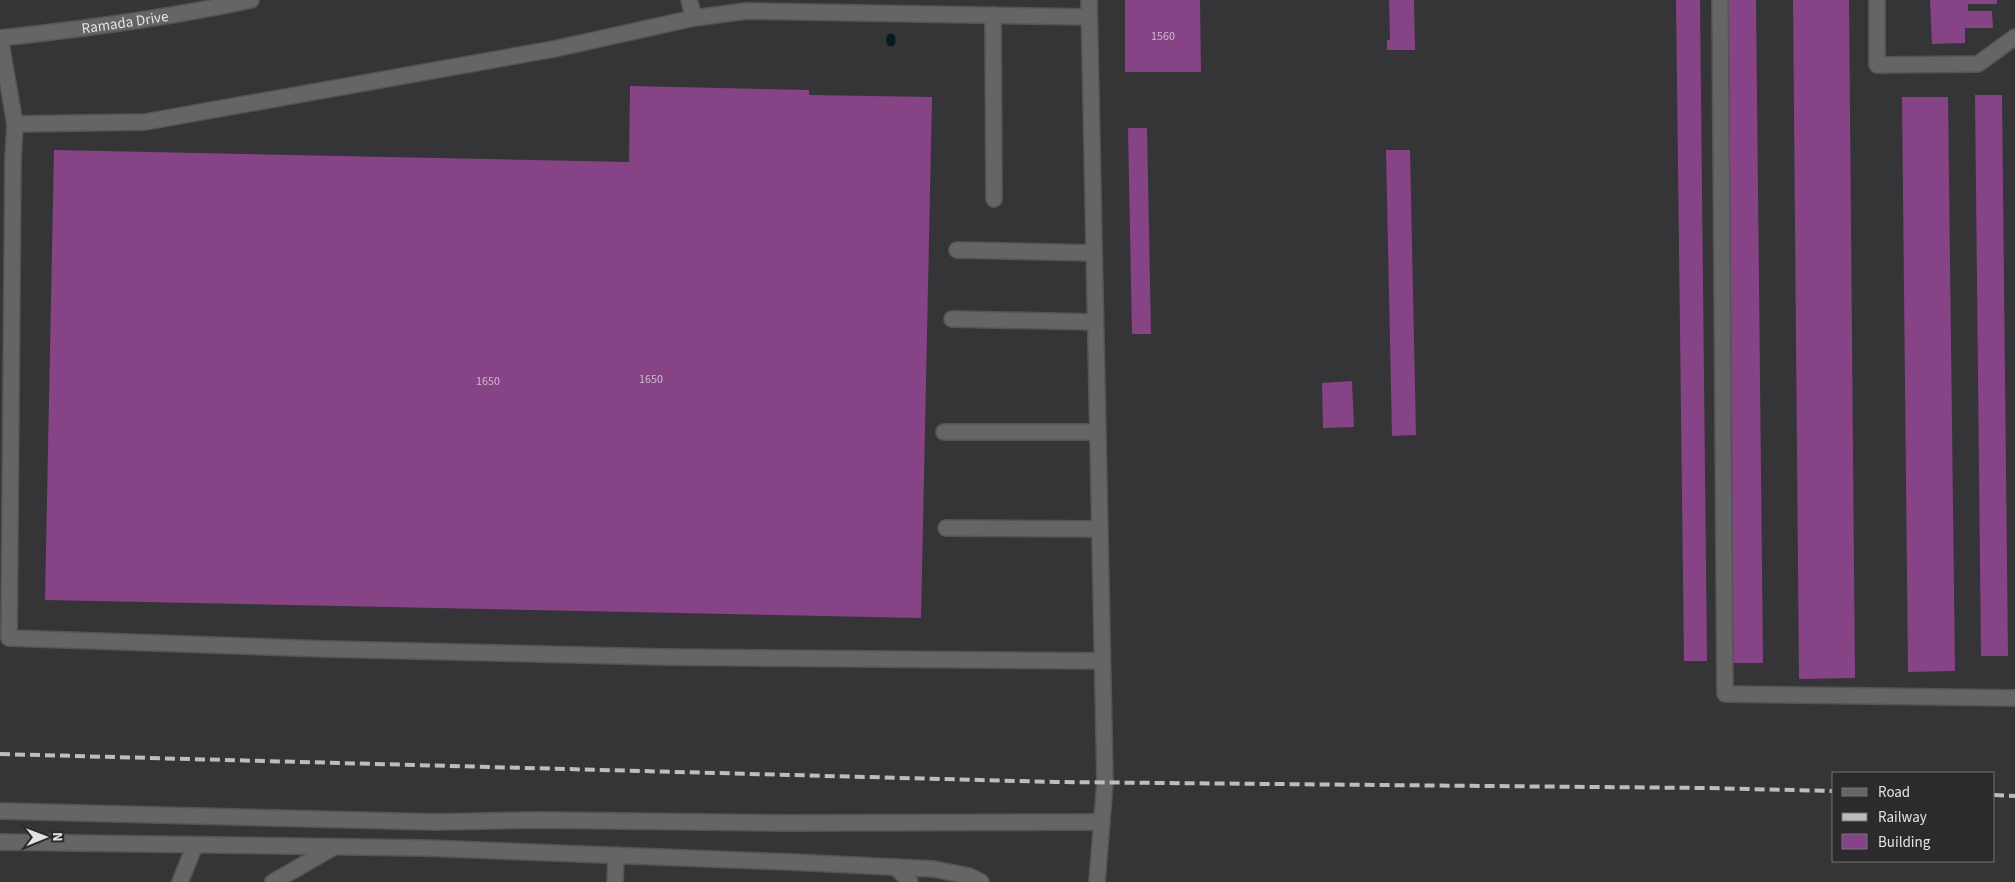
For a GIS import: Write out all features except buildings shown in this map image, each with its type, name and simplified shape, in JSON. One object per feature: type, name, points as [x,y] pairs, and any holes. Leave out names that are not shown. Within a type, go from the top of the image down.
[{"type":"street","name":"Ramada Drive","points":[[0,38],[67,31],[195,12],[251,0]]},
{"type":"street","points":[[690,0],[694,18]]},
{"type":"street","points":[[1089,0],[1105,782],[1098,882]]},
{"type":"street","points":[[1720,0],[1725,694],[2015,698]]},
{"type":"street","points":[[1877,0],[1877,66],[1978,64],[2015,37]]},
{"type":"street","points":[[15,124],[145,122],[554,49],[694,18],[746,11],[1089,17]]},
{"type":"street","points":[[993,15],[994,199]]},
{"type":"street","points":[[0,38],[15,124],[13,160],[10,638],[664,658],[1102,661]]},
{"type":"street","points":[[957,250],[1094,253]]},
{"type":"street","points":[[952,319],[1095,322]]},
{"type":"street","points":[[944,432],[1098,432]]},
{"type":"street","points":[[946,528],[1100,529]]},
{"type":"street","points":[[0,811],[436,822],[539,820],[785,823],[1102,822]]},
{"type":"street","points":[[0,842],[424,848],[616,855],[934,869],[970,876],[981,882]]},
{"type":"street","points":[[180,882],[195,845]]},
{"type":"street","points":[[273,882],[334,847]]},
{"type":"street","points":[[615,882],[616,855]]},
{"type":"street","points":[[896,867],[910,882]]},
{"type":"railway","points":[[0,754],[1055,782],[1832,791]]},
{"type":"railway","points":[[1995,795],[2015,796]]}]
